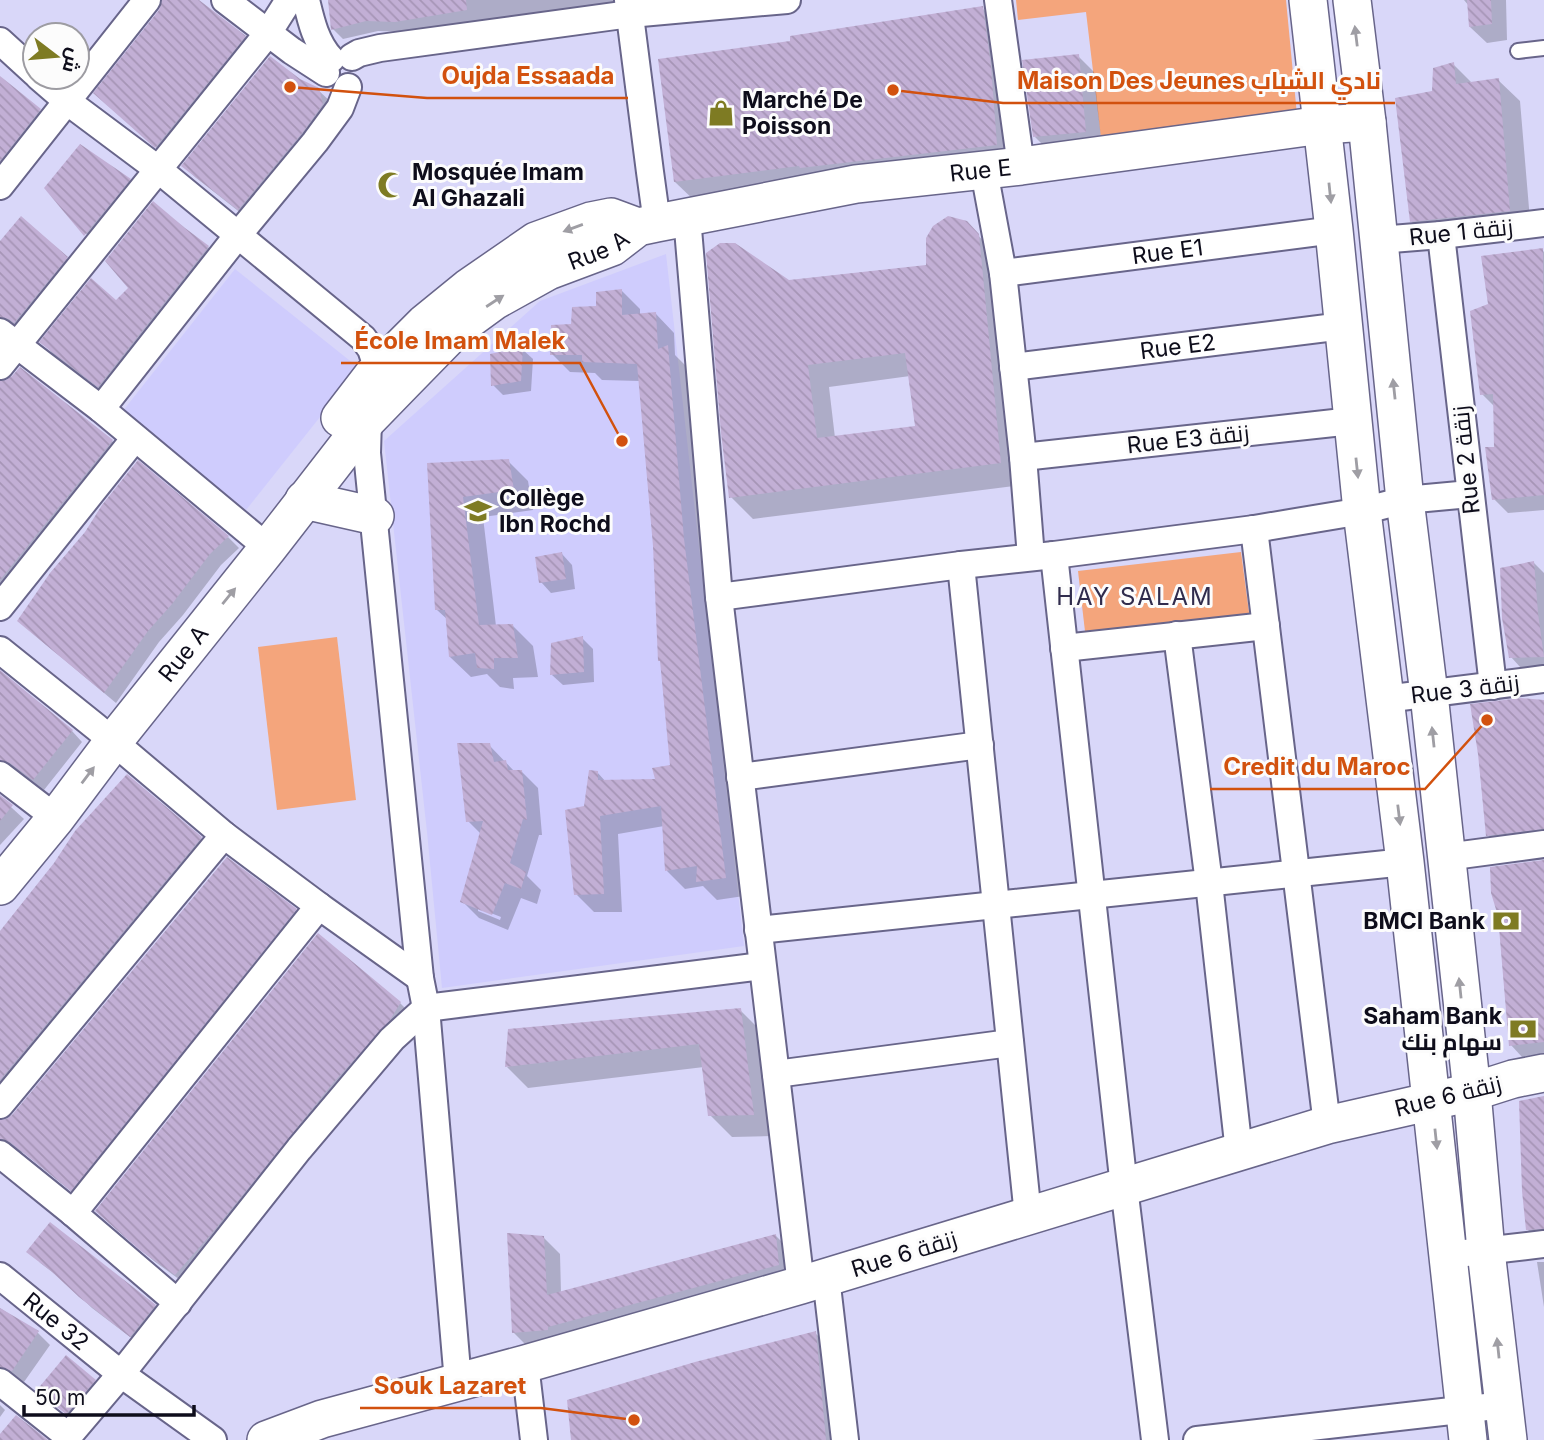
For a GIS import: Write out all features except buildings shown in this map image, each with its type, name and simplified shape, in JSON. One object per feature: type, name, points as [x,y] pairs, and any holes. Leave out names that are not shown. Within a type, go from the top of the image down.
[{"type":"street","points":[[0,186],[147,0]]},
{"type":"street","points":[[225,0],[268,33],[339,69]]},
{"type":"street","points":[[0,366],[8,339],[159,170],[268,33],[289,0]]},
{"type":"street","points":[[101,409],[340,108],[339,69],[319,43],[306,0]]},
{"type":"street","points":[[339,69],[366,51],[380,48],[629,7],[787,0]]},
{"type":"street","points":[[998,0],[1021,166]]},
{"type":"street","points":[[1308,0],[1362,511],[1405,862],[1467,1425]]},
{"type":"street","points":[[1197,1440],[1506,1423],[1352,0]]},
{"type":"street","points":[[629,7],[650,172],[661,222],[719,597],[776,1074],[845,1440]]},
{"type":"street","points":[[0,41],[21,60]]},
{"type":"street","points":[[55,91],[159,170],[363,338],[375,361],[367,453],[420,978],[426,1008],[458,1382]]},
{"type":"street","name":"Rue E","points":[[661,222],[856,184],[984,171],[1322,125],[1367,122]]},
{"type":"street","points":[[984,171],[1003,273],[1023,457],[1064,648],[1124,1187],[1156,1440]]},
{"type":"street","name":"Rue A","points":[[0,886],[46,810],[258,540],[373,375],[425,323],[468,288],[536,241],[591,221],[611,217],[661,222]]},
{"type":"street","name":"Rue A","points":[[258,540],[304,500],[368,419],[468,320],[516,288],[548,271],[612,247],[661,222]]},
{"type":"street","name":"Rue 1 زنقة","points":[[1378,240],[1544,223]]},
{"type":"street","name":"Rue E1","points":[[1003,273],[1334,230]]},
{"type":"street","name":"Rue 2 زنقة","points":[[1441,235],[1493,686]]},
{"type":"street","name":"Rue E2","points":[[1013,367],[1343,326]]},
{"type":"street","points":[[8,339],[101,409],[258,540]]},
{"type":"street","name":"Rue E3 زنقة","points":[[1023,457],[1353,421]]},
{"type":"street","points":[[0,607],[135,438]]},
{"type":"street","points":[[719,597],[1254,529],[1362,511],[1405,500],[1470,494]]},
{"type":"street","points":[[304,500],[375,516]]},
{"type":"street","points":[[1254,529],[1327,1125]]},
{"type":"street","points":[[961,565],[1028,1216]]},
{"type":"street","points":[[1064,648],[1266,626]]},
{"type":"street","points":[[1177,635],[1209,883],[1239,1152]]},
{"type":"street","points":[[0,650],[224,835],[420,978]]},
{"type":"street","name":"Rue 3 زنقة","points":[[1385,699],[1544,680]]},
{"type":"street","points":[[740,778],[981,745]]},
{"type":"street","points":[[0,775],[46,810]]},
{"type":"street","name":"Rue A","points":[[0,848],[46,810]]},
{"type":"street","points":[[0,1105],[224,835]]},
{"type":"street","points":[[1446,857],[1544,844]]},
{"type":"street","points":[[758,930],[1405,862]]},
{"type":"street","points":[[73,1213],[320,906]]},
{"type":"street","points":[[0,1382],[67,1438],[316,1129],[393,1039],[426,1008],[762,966]]},
{"type":"street","points":[[776,1074],[1010,1043]]},
{"type":"street","name":"Rue 6 زنقة","points":[[266,1440],[321,1419],[814,1281],[1327,1125],[1544,1073]]},
{"type":"street","points":[[0,1154],[178,1303]]},
{"type":"street","points":[[1448,1255],[1544,1244]]},
{"type":"street","name":"Rue 32","points":[[0,1276],[121,1374],[213,1440]]},
{"type":"street","points":[[525,1364],[534,1440]]},
{"type":"lane","points":[[1518,51],[1544,48]]},
{"type":"shaded area","points":[[1016,0],[1286,0],[1297,115],[1101,138],[1086,12],[1018,20]]},
{"type":"shaded area","points":[[666,254],[744,946],[442,988],[384,441],[540,301]]},
{"type":"shaded area","points":[[235,269],[359,368],[246,510],[122,412]]},
{"type":"shaded area","points":[[1241,552],[1250,620],[1086,640],[1078,571]]},
{"type":"shaded area","points":[[337,637],[356,800],[277,810],[258,647]]},
{"type":"place","name":"Oujda Essaada","points":[[290,87]]},
{"type":"place","name":"Maison Des Jeunes نادي الشباب","points":[[893,90]]},
{"type":"place","name":"Marché De Poisson","points":[[721,113]]},
{"type":"place","name":"Mosquée Imam Al Ghazali","points":[[391,185]]},
{"type":"place","name":"École Imam Malek","points":[[622,441]]},
{"type":"place","name":"Collège Ibn Rochd","points":[[478,511]]},
{"type":"place","name":"Credit du Maroc","points":[[1487,720]]},
{"type":"place","name":"BMCI Bank","points":[[1506,921]]},
{"type":"place","name":"Saham Bank سهام بنك","points":[[1523,1029]]},
{"type":"place","name":"Souk Lazaret","points":[[634,1420]]},
{"type":"district","name":"HAY SALAM","points":[[1135,597]]}]
